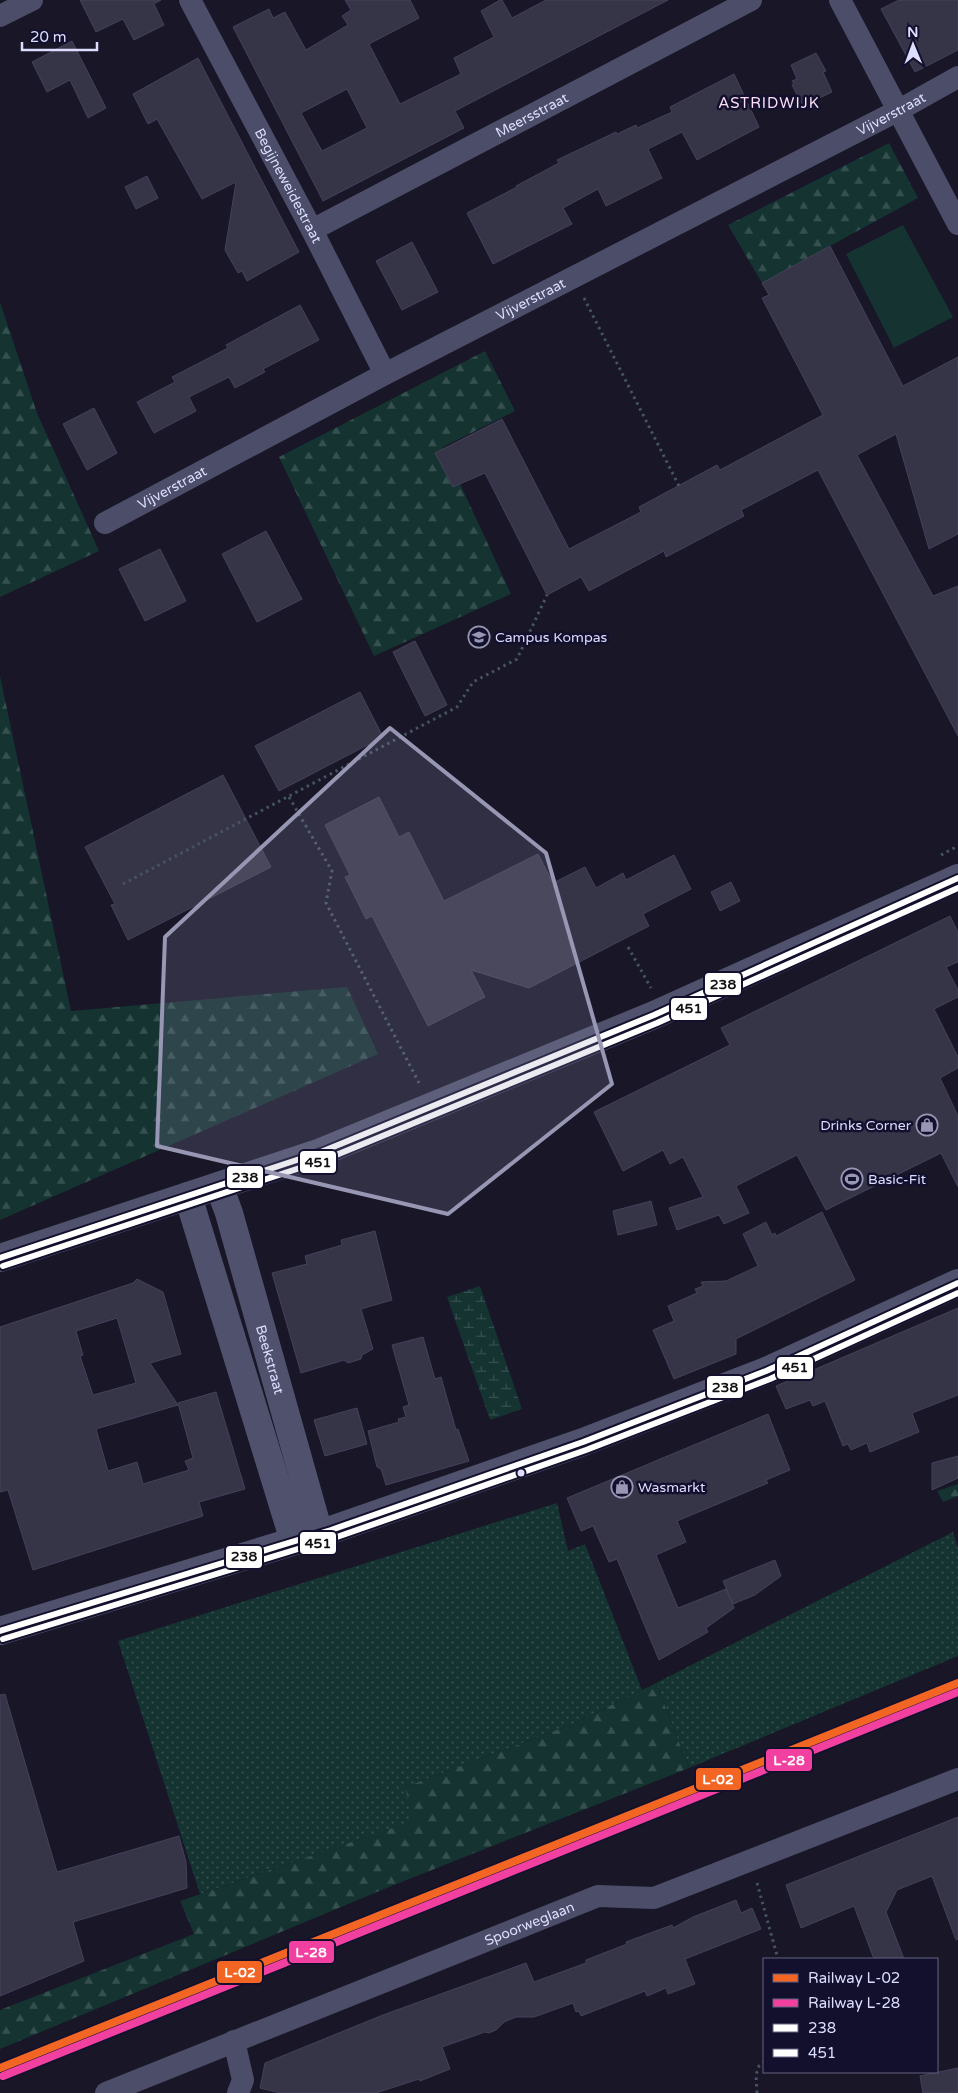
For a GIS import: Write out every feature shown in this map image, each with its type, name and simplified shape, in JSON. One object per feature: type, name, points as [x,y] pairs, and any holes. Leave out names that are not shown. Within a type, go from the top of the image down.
[{"type":"street","points":[[0,16],[32,0]]},
{"type":"street","name":"Begijneweidestraat","points":[[190,0],[312,230],[384,374]]},
{"type":"street","name":"Meersstraat","points":[[312,230],[751,0]]},
{"type":"street","points":[[840,0],[958,224]]},
{"type":"street","name":"Vijverstraat","points":[[106,523],[384,374],[899,110],[958,77]]},
{"type":"street","points":[[0,1258],[321,1152],[654,1015],[958,878]]},
{"type":"street","name":"Beekstraat","points":[[219,1186],[229,1212],[306,1537]]},
{"type":"street","points":[[188,1196],[306,1537]]},
{"type":"street","points":[[0,1631],[306,1537],[583,1442],[766,1371],[958,1283]]},
{"type":"street","name":"Spoorweglaan","points":[[106,2093],[598,1896],[654,1898],[958,1779]]},
{"type":"street","points":[[234,2041],[243,2080],[238,2093]]},
{"type":"path","points":[[574,277],[679,486]]},
{"type":"path","points":[[123,884],[457,707],[474,682],[517,659],[547,594]]},
{"type":"path","points":[[288,797],[332,871],[326,903],[431,1106]]},
{"type":"path","points":[[628,947],[651,986]]},
{"type":"path","points":[[751,1860],[778,1958]]},
{"type":"path","points":[[757,2093],[757,2070],[763,2063]]},
{"type":"highlighted area","points":[[390,728],[546,853],[612,1084],[448,1214],[157,1146],[165,937]]},
{"type":"green space","points":[[889,143],[918,198],[762,283],[728,225]]},
{"type":"green space","points":[[903,225],[953,317],[894,348],[846,254]]},
{"type":"green space","points":[[0,302],[37,413],[99,551],[0,597]]},
{"type":"green space","points":[[485,351],[515,411],[443,447],[511,594],[374,656],[279,457]]},
{"type":"green space","points":[[0,676],[71,1011],[347,987],[378,1054],[0,1220]]},
{"type":"green space","points":[[480,1286],[522,1409],[490,1420],[447,1297]]},
{"type":"green space","points":[[958,1484],[958,1496],[943,1502],[937,1491]]},
{"type":"green space","points":[[557,1503],[568,1551],[585,1544],[642,1690],[573,1724],[405,1787],[414,1821],[200,1894],[118,1641]]},
{"type":"green space","points":[[953,1532],[958,1548],[958,1656],[689,1768],[656,1683]]},
{"type":"green space","points":[[656,1683],[689,1768],[389,1887],[0,2049],[0,2010],[194,1934],[180,1901],[413,1821],[405,1787],[573,1724]]},
{"type":"building","points":[[80,0],[161,0],[154,4],[164,25],[134,40],[123,19],[96,32]]},
{"type":"building","points":[[345,0],[410,0],[419,18],[369,44],[400,104],[461,74],[454,58],[494,37],[481,11],[500,0],[502,0],[512,18],[546,0],[668,0],[455,111],[464,128],[323,201],[233,27],[269,9],[273,18],[285,12],[306,50],[348,25],[342,16],[351,10]],"holes":[[[347,89],[367,128],[322,151],[301,113]]]},
{"type":"building","points":[[899,0],[958,0],[958,50],[915,72],[881,9]]},
{"type":"building","points":[[72,41],[106,108],[88,118],[70,80],[47,92],[32,62]]},
{"type":"building","points":[[816,53],[826,71],[823,72],[832,92],[803,106],[792,85],[794,84],[792,81],[797,79],[791,65]]},
{"type":"building","points":[[198,58],[299,252],[247,281],[242,271],[238,273],[225,250],[236,182],[202,199],[157,119],[148,124],[133,94]]},
{"type":"building","points":[[734,74],[759,127],[697,160],[682,132],[648,149],[662,178],[606,206],[598,189],[563,208],[572,224],[493,264],[467,213],[559,163],[557,160],[616,132],[617,134],[636,125],[637,128],[672,112],[670,107]]},
{"type":"building","points":[[147,176],[158,198],[136,209],[125,187]]},
{"type":"building","points":[[412,242],[438,292],[402,310],[376,261]]},
{"type":"building","points":[[830,246],[903,386],[958,357],[958,534],[929,549],[896,434],[857,455],[933,596],[958,586],[958,736],[818,470],[741,510],[744,516],[666,557],[664,551],[589,591],[581,577],[547,595],[485,473],[453,487],[435,453],[502,419],[569,549],[641,512],[639,507],[717,465],[720,470],[823,415],[762,298],[769,295],[762,283]]},
{"type":"building","points":[[300,305],[319,340],[263,369],[265,372],[235,388],[229,377],[189,397],[196,411],[154,433],[137,402],[175,382],[172,377],[228,348],[226,345]]},
{"type":"building","points":[[94,408],[117,453],[87,470],[63,424]]},
{"type":"building","points":[[266,531],[302,599],[257,622],[222,554]]},
{"type":"building","points":[[160,549],[186,601],[145,621],[119,569]]},
{"type":"building","points":[[415,641],[447,705],[425,716],[393,652]]},
{"type":"building","points":[[360,692],[383,737],[279,791],[255,746]]},
{"type":"building","points":[[223,775],[271,867],[128,940],[111,905],[115,904],[85,847]]},
{"type":"building","points":[[379,797],[399,837],[409,832],[444,901],[538,854],[553,883],[585,867],[596,888],[623,873],[626,880],[674,855],[691,889],[643,914],[649,926],[529,988],[471,970],[485,997],[428,1026],[372,916],[366,919],[345,877],[350,875],[325,825]]},
{"type":"building","points":[[731,882],[740,901],[720,911],[711,892]]},
{"type":"building","points":[[950,916],[958,932],[958,962],[946,967],[958,990],[958,997],[934,1009],[958,1057],[958,1068],[940,1078],[958,1116],[958,1187],[941,1153],[826,1210],[797,1155],[736,1186],[749,1213],[724,1224],[719,1215],[677,1230],[669,1208],[703,1197],[683,1157],[670,1164],[663,1150],[623,1171],[594,1112],[730,1045],[721,1028]]},
{"type":"building","points":[[651,1201],[657,1225],[618,1235],[613,1211]]},
{"type":"building","points":[[822,1212],[855,1280],[736,1339],[736,1354],[674,1379],[653,1330],[674,1321],[668,1306],[697,1293],[695,1289],[703,1286],[701,1282],[726,1281],[758,1266],[743,1234],[766,1222],[772,1235],[775,1233],[776,1236]]},
{"type":"building","points":[[375,1231],[392,1300],[361,1309],[373,1349],[362,1355],[361,1359],[348,1363],[344,1360],[301,1373],[272,1273],[307,1264],[305,1256],[342,1245],[341,1240]]},
{"type":"building","points":[[137,1279],[163,1292],[181,1354],[150,1363],[178,1405],[96,1429],[108,1471],[137,1462],[143,1484],[189,1470],[185,1461],[193,1458],[178,1403],[216,1392],[245,1489],[199,1502],[203,1516],[33,1570],[8,1490],[0,1492],[0,1327],[133,1283]],"holes":[[[117,1318],[136,1383],[93,1395],[80,1356],[83,1355],[76,1331]]]},
{"type":"building","points":[[958,1308],[958,1395],[912,1413],[919,1432],[870,1452],[867,1443],[851,1450],[848,1444],[843,1446],[825,1401],[813,1406],[810,1400],[786,1409],[776,1386]]},
{"type":"building","points":[[423,1337],[435,1379],[441,1377],[456,1430],[458,1429],[469,1461],[386,1485],[381,1469],[377,1467],[368,1431],[399,1422],[398,1419],[406,1417],[403,1407],[409,1405],[392,1345]]},
{"type":"building","points":[[357,1408],[367,1444],[325,1456],[314,1420]]},
{"type":"building","points":[[768,1414],[790,1470],[766,1480],[768,1483],[677,1521],[686,1542],[656,1555],[678,1608],[726,1589],[734,1608],[706,1628],[708,1632],[659,1660],[617,1559],[609,1562],[593,1526],[581,1531],[567,1498]]},
{"type":"building","points":[[958,1456],[958,1478],[932,1490],[932,1463]]},
{"type":"building","points":[[775,1560],[781,1576],[755,1595],[733,1604],[723,1581]]},
{"type":"building","points":[[5,1694],[57,1872],[179,1836],[186,1862],[187,1888],[73,1922],[84,1961],[0,1996],[0,1695]]},
{"type":"building","points":[[958,1817],[958,1939],[956,1940],[932,1876],[897,1890],[886,1912],[904,1958],[874,1958],[854,1906],[801,1928],[786,1885]]},
{"type":"building","points":[[736,1900],[741,1913],[752,1908],[761,1929],[685,1959],[695,1984],[668,1994],[666,1988],[647,1996],[645,1991],[581,2016],[579,2011],[576,2012],[573,2003],[534,2017],[516,2017],[504,2022],[496,2030],[489,2033],[485,2032],[442,2047],[450,2069],[420,2081],[419,2079],[376,2093],[280,2093],[260,2088],[265,2063],[383,2015],[526,1963],[534,1982],[586,1963],[586,1960],[627,1944],[626,1942],[672,1925],[673,1928],[693,1917]]},
{"type":"building","points":[[958,2068],[958,2093],[923,2093],[920,2076]]},
{"type":"rail line","name":"L-02","points":[[0,2068],[958,1683]]},
{"type":"rail line","name":"L-28","points":[[3,2076],[958,1692]]},
{"type":"transit line","name":"238","points":[[0,1258],[321,1152],[654,1015],[958,878]]},
{"type":"transit line","name":"451","points":[[3,1266],[324,1160],[657,1023],[958,888]]},
{"type":"transit line","name":"238","points":[[0,1631],[331,1530],[583,1442],[766,1371],[958,1283]]},
{"type":"transit line","name":"451","points":[[3,1639],[334,1538],[586,1450],[770,1379],[958,1293]]},
{"type":"place","name":"Campus Kompas","points":[[479,637]]},
{"type":"place","name":"Drinks Corner","points":[[927,1125]]},
{"type":"place","name":"Basic-Fit","points":[[852,1179]]},
{"type":"place","name":"Wasmarkt","points":[[622,1487]]},
{"type":"district","name":"ASTRIDWIJK","points":[[769,103]]}]
